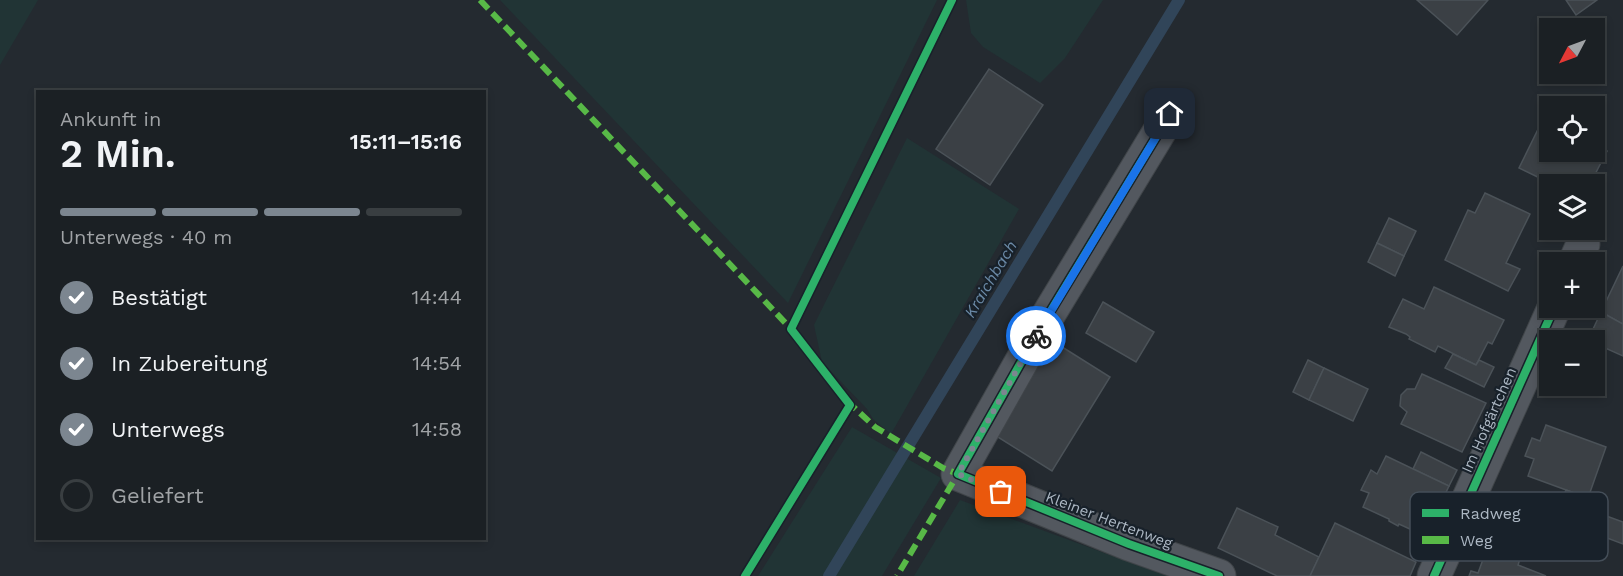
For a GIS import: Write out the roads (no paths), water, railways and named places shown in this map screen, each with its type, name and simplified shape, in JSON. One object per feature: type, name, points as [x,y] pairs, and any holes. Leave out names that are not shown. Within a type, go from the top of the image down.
[{"type":"street","name":"Kleiner Hertenweg","points":[[1170,114],[1041,327],[958,474],[1130,544],[1219,576]]},
{"type":"street","name":"Im Hofgärtchen","points":[[1472,492],[1550,318]]},
{"type":"street","name":"Im Hofgärtchen","points":[[1434,576],[1441,561]]},
{"type":"waterway","name":"Kraichbach","points":[[829,576],[1179,0]]}]
